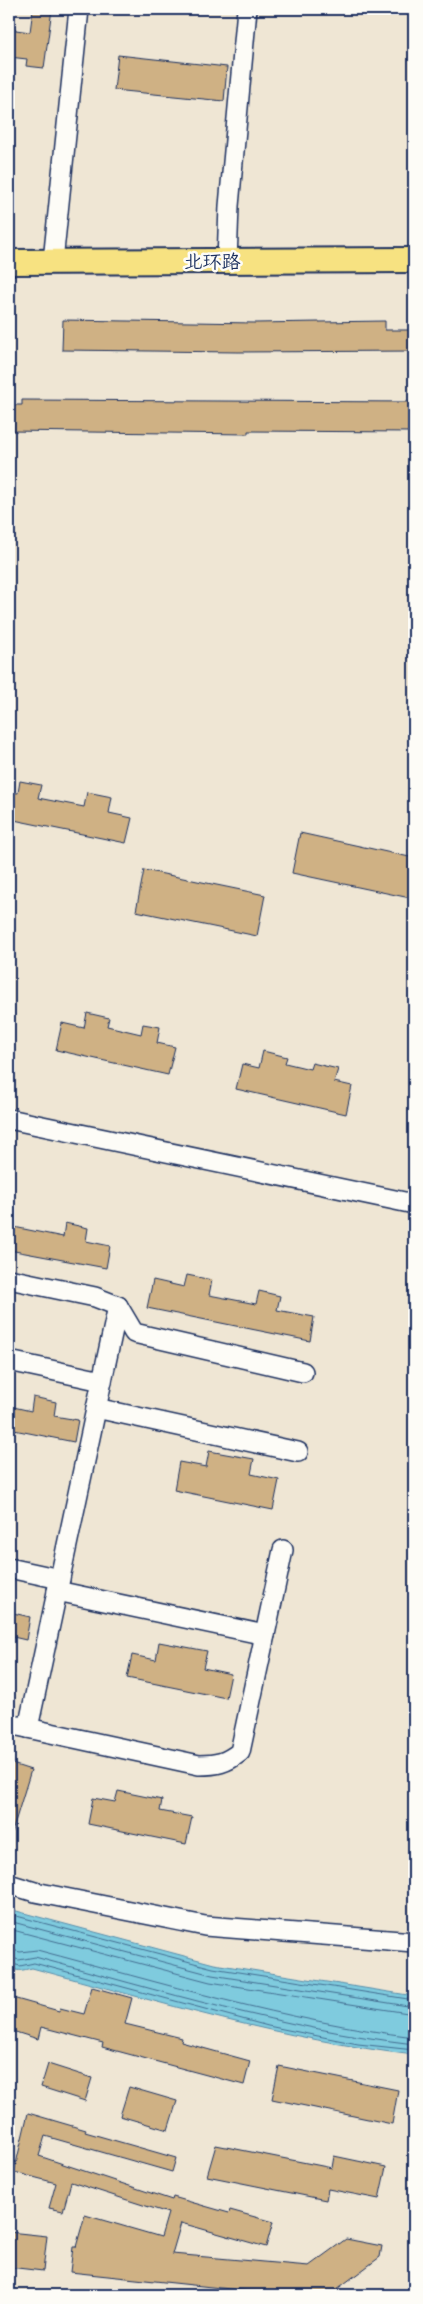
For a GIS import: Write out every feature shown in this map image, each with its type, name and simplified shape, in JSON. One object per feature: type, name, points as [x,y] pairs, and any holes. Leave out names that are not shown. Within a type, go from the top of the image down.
[{"type":"main road","name":"北环路","points":[[9,262],[414,260]]},
{"type":"street","points":[[53,261],[79,9]]},
{"type":"street","points":[[227,261],[229,206],[247,9]]},
{"type":"street","points":[[9,1119],[414,1204]]},
{"type":"street","points":[[9,1280],[95,1298],[118,1306],[134,1333],[303,1372]]},
{"type":"street","points":[[28,1728],[118,1306]]},
{"type":"street","points":[[9,1361],[102,1381]]},
{"type":"street","points":[[96,1408],[298,1452]]},
{"type":"street","points":[[9,1724],[199,1765],[216,1765],[228,1762],[240,1752],[283,1550]]},
{"type":"street","points":[[9,1568],[58,1585],[265,1635]]},
{"type":"street","points":[[9,1884],[35,1892],[205,1926],[414,1942]]},
{"type":"water","points":[[9,1909],[214,1964],[414,1996],[414,2055],[317,2040],[269,2030],[174,2007],[32,1968],[14,1970],[9,1966]]},
{"type":"building","points":[[33,9],[52,9],[44,68],[26,66],[27,59],[9,57],[9,29],[30,32]]},
{"type":"building","points":[[118,55],[227,67],[224,101],[114,90]]},
{"type":"building","points":[[63,320],[255,323],[385,321],[385,330],[414,330],[414,351],[62,350]]},
{"type":"building","points":[[22,400],[414,402],[414,432],[248,431],[248,434],[9,431],[9,405],[22,405]]},
{"type":"building","points":[[20,781],[41,785],[38,798],[84,807],[87,792],[112,797],[109,813],[132,818],[126,843],[9,819],[9,792],[18,793]]},
{"type":"building","points":[[300,833],[414,858],[414,877],[410,898],[292,873]]},
{"type":"building","points":[[144,870],[265,895],[257,936],[136,911]]},
{"type":"building","points":[[87,1013],[109,1018],[107,1026],[141,1034],[143,1024],[160,1027],[157,1043],[175,1047],[168,1075],[56,1050],[62,1023],[84,1028]]},
{"type":"building","points":[[263,1051],[287,1057],[285,1063],[310,1069],[312,1063],[338,1069],[334,1082],[352,1086],[346,1114],[236,1089],[242,1064],[259,1068]]},
{"type":"building","points":[[65,1223],[88,1228],[86,1241],[110,1246],[106,1268],[9,1250],[9,1226],[63,1237]]},
{"type":"building","points":[[187,1275],[212,1280],[209,1295],[256,1304],[259,1291],[280,1296],[277,1310],[314,1317],[310,1341],[147,1308],[153,1280],[184,1287]]},
{"type":"building","points":[[33,1397],[56,1402],[54,1416],[78,1420],[74,1442],[9,1429],[9,1406],[31,1411]]},
{"type":"building","points":[[209,1451],[254,1459],[251,1474],[279,1480],[273,1510],[174,1490],[179,1462],[206,1467]]},
{"type":"building","points":[[9,1612],[30,1617],[26,1640],[9,1636]]},
{"type":"building","points":[[159,1642],[207,1651],[203,1668],[231,1674],[226,1698],[127,1678],[132,1655],[156,1660]]},
{"type":"building","points":[[9,1763],[31,1770],[12,1832],[9,1832]]},
{"type":"building","points":[[118,1791],[162,1800],[160,1811],[192,1817],[186,1844],[88,1824],[93,1798],[115,1802]]},
{"type":"building","points":[[92,1987],[132,1998],[125,2024],[182,2038],[181,2042],[250,2061],[244,2085],[102,2047],[103,2043],[41,2027],[38,2039],[9,2030],[9,1997],[59,2011],[60,2008],[84,2014]]},
{"type":"building","points":[[48,2064],[92,2078],[85,2101],[41,2087]]},
{"type":"building","points":[[279,2066],[398,2090],[392,2124],[272,2099]]},
{"type":"building","points":[[129,2087],[177,2101],[168,2130],[120,2116]]},
{"type":"building","points":[[28,2113],[86,2130],[85,2132],[176,2158],[172,2172],[45,2136],[39,2156],[172,2200],[173,2197],[229,2213],[230,2210],[273,2222],[266,2247],[181,2223],[172,2254],[309,2266],[346,2239],[382,2246],[380,2257],[329,2295],[287,2295],[70,2272],[73,2247],[76,2247],[85,2215],[161,2237],[168,2213],[71,2182],[63,2211],[49,2208],[56,2183],[14,2172]]},
{"type":"building","points":[[216,2145],[332,2168],[334,2156],[386,2167],[379,2199],[328,2189],[326,2200],[207,2176]]},
{"type":"building","points":[[9,2232],[47,2236],[43,2271],[9,2267]]}]
